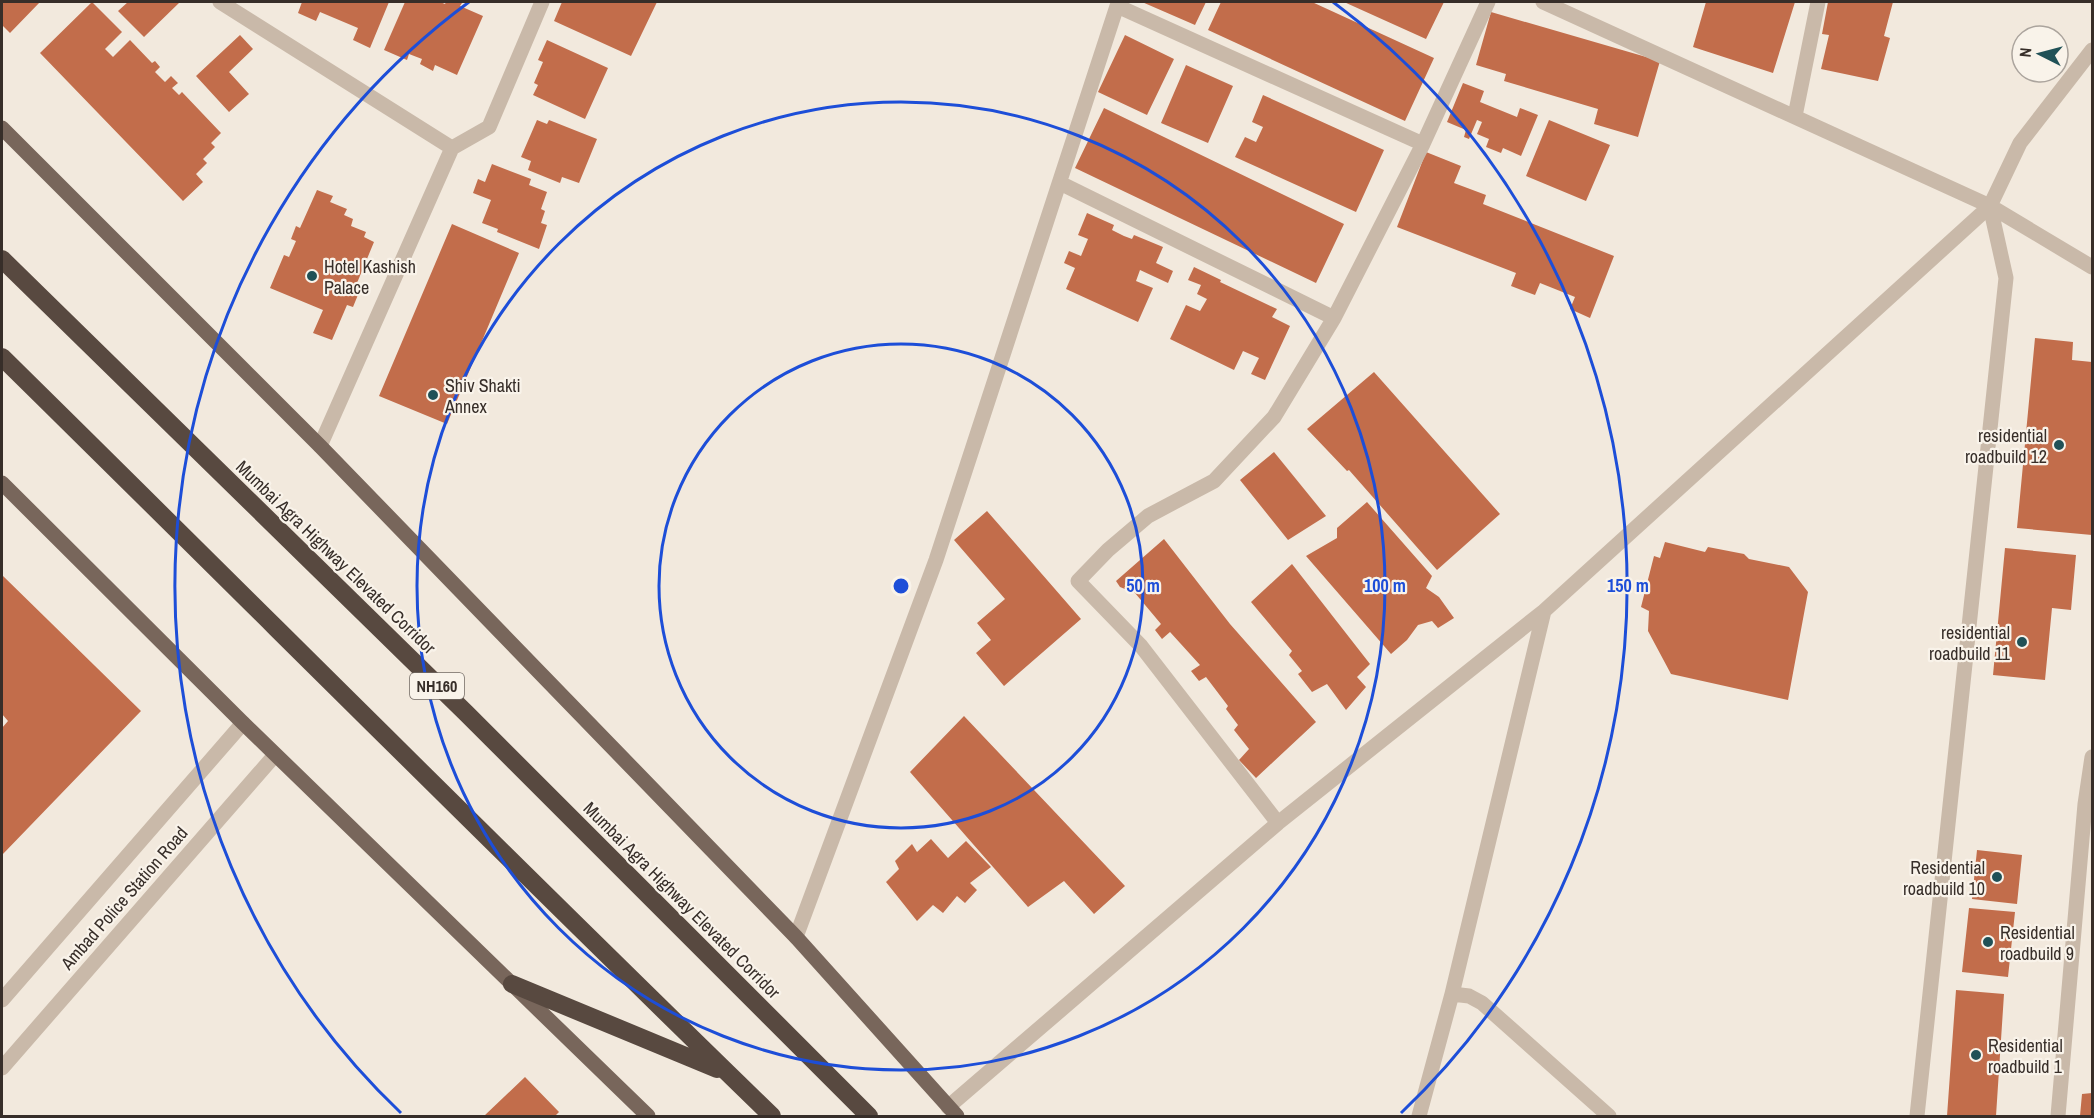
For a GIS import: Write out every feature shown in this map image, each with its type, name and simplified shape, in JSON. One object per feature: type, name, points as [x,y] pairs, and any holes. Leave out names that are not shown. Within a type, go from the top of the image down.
[{"type":"highway","name":"Mumbai Agra Highway Elevated Corridor","points":[[2,259],[474,722],[869,1116]]},
{"type":"highway","points":[[2,357],[772,1116]]},
{"type":"highway","points":[[512,984],[727,1073]]},
{"type":"main road","points":[[2,128],[320,446],[796,937],[953,1112]]},
{"type":"main road","points":[[2,483],[275,755],[648,1116]]},
{"type":"street","points":[[220,2],[452,148]]},
{"type":"street","points":[[320,446],[452,148],[489,127],[542,2]]},
{"type":"street","points":[[1278,823],[1141,646],[1078,580],[1108,550],[1148,516],[1214,481],[1274,417],[1334,318],[1423,144],[1488,2]]},
{"type":"street","points":[[1543,2],[1990,206],[2092,267]]},
{"type":"street","points":[[1795,116],[1818,2]]},
{"type":"street","points":[[796,937],[936,560],[1116,6],[1423,144]]},
{"type":"street","points":[[953,1112],[1278,823],[1544,611],[1990,206],[2020,143],[2092,50]]},
{"type":"street","points":[[1060,183],[1334,318]]},
{"type":"street","points":[[1917,1116],[2006,278],[1990,206]]},
{"type":"street","points":[[1419,1116],[1452,994],[1544,611]]},
{"type":"street","name":"Ambad Police Station Road","points":[[2,1000],[243,723]]},
{"type":"street","name":"Ambad Police Station Road","points":[[2,1068],[275,755]]},
{"type":"street","points":[[2058,1116],[2085,804],[2092,757]]},
{"type":"street","points":[[1452,994],[1469,996],[1482,1003],[1609,1116]]},
{"type":"building","points":[[2,2],[40,2],[10,33],[2,25]]},
{"type":"building","points":[[92,2],[122,32],[105,49],[113,57],[130,40],[152,63],[155,61],[160,67],[155,72],[165,82],[171,76],[178,83],[172,88],[179,95],[182,92],[221,133],[211,143],[215,147],[203,159],[207,163],[196,174],[203,182],[183,201],[40,53]]},
{"type":"building","points":[[128,2],[180,2],[144,37],[118,11]]},
{"type":"building","points":[[302,2],[389,2],[370,48],[353,40],[358,28],[320,12],[316,21],[298,13]]},
{"type":"building","points":[[405,2],[445,4],[446,2],[457,2],[462,3],[460,6],[483,16],[457,75],[435,65],[433,71],[420,64],[422,59],[409,54],[407,60],[384,50]]},
{"type":"building","points":[[562,2],[657,2],[631,56],[554,21]]},
{"type":"building","points":[[1142,2],[1206,2],[1195,25]]},
{"type":"building","points":[[1221,2],[1312,2],[1434,58],[1405,121],[1208,30]]},
{"type":"building","points":[[1344,2],[1444,2],[1426,39]]},
{"type":"building","points":[[1706,2],[1795,2],[1773,73],[1693,47]]},
{"type":"building","points":[[1828,2],[1893,2],[1884,36],[1890,38],[1878,81],[1821,69],[1829,35],[1822,34]]},
{"type":"building","points":[[1491,12],[1660,61],[1638,137],[1594,124],[1598,109],[1504,81],[1506,74],[1476,65]]},
{"type":"building","points":[[240,35],[253,49],[229,72],[249,94],[229,112],[196,76]]},
{"type":"building","points":[[1125,35],[1174,59],[1147,115],[1098,92]]},
{"type":"building","points":[[547,40],[608,68],[585,119],[533,95],[538,85],[534,83],[543,62],[538,60]]},
{"type":"building","points":[[1186,65],[1233,86],[1208,143],[1161,123]]},
{"type":"building","points":[[1463,83],[1484,91],[1480,102],[1517,117],[1520,108],[1538,115],[1521,156],[1503,148],[1501,153],[1486,147],[1489,139],[1477,134],[1482,122],[1477,120],[1469,139],[1464,137],[1466,130],[1447,122]]},
{"type":"building","points":[[1263,95],[1384,150],[1356,212],[1235,157],[1245,137],[1256,142],[1263,127],[1252,122]]},
{"type":"building","points":[[1104,108],[1344,224],[1316,283],[1075,168]]},
{"type":"building","points":[[537,120],[547,124],[549,120],[597,139],[579,183],[562,177],[560,183],[528,170],[531,161],[521,157]]},
{"type":"building","points":[[1549,120],[1610,145],[1586,201],[1526,176]]},
{"type":"building","points":[[1426,152],[1461,166],[1454,183],[1486,195],[1483,204],[1614,256],[1590,318],[1570,309],[1575,297],[1540,283],[1535,295],[1511,286],[1516,273],[1397,227]]},
{"type":"building","points":[[492,164],[531,179],[529,185],[547,192],[541,209],[545,211],[541,223],[547,225],[539,249],[497,232],[498,229],[482,223],[491,200],[473,193],[478,179],[485,182]]},
{"type":"building","points":[[317,190],[333,196],[330,202],[347,209],[344,215],[353,219],[351,226],[366,232],[364,237],[374,242],[357,283],[362,285],[353,307],[347,305],[332,340],[313,333],[323,310],[270,288],[284,255],[289,257],[296,241],[291,239],[296,226],[300,228]]},
{"type":"building","points":[[1087,213],[1114,225],[1112,230],[1124,236],[1132,239],[1134,235],[1163,247],[1156,263],[1173,271],[1168,283],[1140,270],[1136,281],[1153,288],[1138,322],[1066,289],[1075,268],[1064,263],[1069,251],[1081,256],[1088,239],[1078,235]]},
{"type":"building","points":[[452,224],[519,253],[447,424],[379,396]]},
{"type":"building","points":[[1194,267],[1277,309],[1272,317],[1290,326],[1265,380],[1251,374],[1259,358],[1243,351],[1234,370],[1170,339],[1186,305],[1200,311],[1207,299],[1197,294],[1201,285],[1188,280]]},
{"type":"building","name":"residential roadbuild 12","points":[[2035,338],[2073,342],[2072,360],[2092,362],[2092,535],[2017,528]]},
{"type":"building","points":[[1374,372],[1500,514],[1437,570],[1349,470],[1347,471],[1307,429]]},
{"type":"building","points":[[1274,452],[1326,516],[1288,540],[1240,480]]},
{"type":"building","points":[[1367,502],[1432,576],[1426,588],[1439,597],[1454,618],[1438,628],[1432,621],[1418,625],[1407,640],[1391,654],[1306,556],[1337,538],[1337,528]]},
{"type":"building","points":[[987,511],[1081,619],[1004,686],[976,653],[991,640],[977,623],[1005,599],[954,540]]},
{"type":"building","points":[[1164,539],[1230,624],[1316,722],[1256,778],[1239,760],[1249,749],[1234,730],[1238,725],[1226,709],[1228,706],[1206,677],[1199,681],[1191,671],[1200,665],[1170,632],[1162,639],[1155,630],[1161,624],[1135,593],[1120,587],[1116,581]]},
{"type":"building","points":[[1665,542],[1705,552],[1708,547],[1744,554],[1749,559],[1789,567],[1808,592],[1788,700],[1671,674],[1648,631],[1649,611],[1641,607],[1654,556],[1660,558]]},
{"type":"building","name":"residential roadbuild 11","points":[[2005,548],[2076,555],[2071,610],[2052,608],[2045,680],[1993,675]]},
{"type":"building","points":[[1292,564],[1370,664],[1357,677],[1366,687],[1346,710],[1327,684],[1312,692],[1298,674],[1302,671],[1289,655],[1292,651],[1251,602]]},
{"type":"building","points":[[2,575],[141,711],[2,855],[2,728],[8,721],[2,714]]},
{"type":"building","points":[[964,716],[1125,886],[1094,914],[1064,881],[1028,907],[910,772]]},
{"type":"building","points":[[931,839],[948,858],[966,841],[991,867],[970,883],[977,890],[965,903],[957,896],[943,913],[933,905],[917,921],[886,882],[899,869],[895,861],[912,844],[917,852]]},
{"type":"building","name":"Residential roadbuild 10","points":[[1977,850],[2022,855],[2017,904],[1972,899]]},
{"type":"building","name":"Residential roadbuild 9","points":[[1969,908],[2015,912],[2008,977],[1962,972]]},
{"type":"building","name":"Residential roadbuild 1","points":[[1956,990],[2004,994],[1996,1116],[1947,1116]]},
{"type":"building","points":[[525,1077],[559,1112],[555,1116],[484,1116]]},
{"type":"building","points":[[2092,1093],[2092,1116],[2080,1116],[2082,1094]]},
{"type":"place","name":"Hotel Kashish Palace","points":[[312,276]]},
{"type":"place","name":"Shiv Shakti Annex","points":[[433,395]]},
{"type":"place","name":"residential roadbuild 12","points":[[2059,445]]},
{"type":"place","name":"residential roadbuild 11","points":[[2022,642]]},
{"type":"place","name":"Residential roadbuild 10","points":[[1997,877]]},
{"type":"place","name":"Residential roadbuild 9","points":[[1988,942]]},
{"type":"place","name":"Residential roadbuild 1","points":[[1976,1055]]}]
